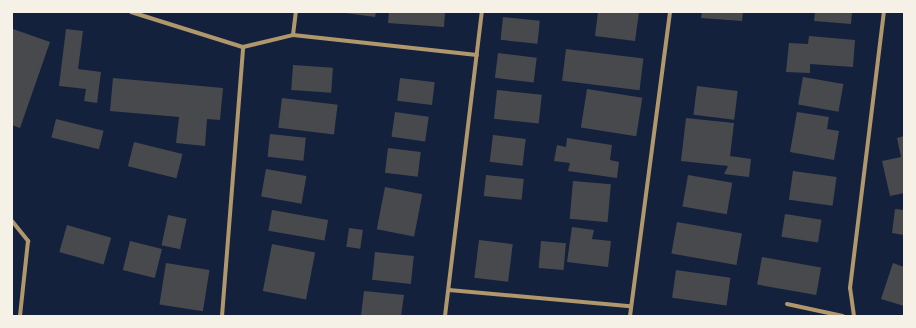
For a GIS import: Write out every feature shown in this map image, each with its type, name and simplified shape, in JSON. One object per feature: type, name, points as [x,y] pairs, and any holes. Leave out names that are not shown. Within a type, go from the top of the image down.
[{"type":"street","points":[[131,12],[243,47],[293,35],[477,55]]},
{"type":"street","points":[[293,35],[296,12]]},
{"type":"street","points":[[446,316],[482,12]]},
{"type":"street","points":[[630,316],[630,306],[670,12]]},
{"type":"street","points":[[854,316],[850,288],[884,13]]},
{"type":"street","points":[[222,316],[243,47]]},
{"type":"street","points":[[12,221],[28,241],[20,316]]},
{"type":"street","points":[[449,290],[630,306]]},
{"type":"street","points":[[787,304],[843,316]]},
{"type":"building","points":[[338,12],[376,12],[375,17]]},
{"type":"building","points":[[389,12],[445,12],[444,27],[388,23]]},
{"type":"building","points":[[598,12],[639,12],[635,41],[595,36]]},
{"type":"building","points":[[702,12],[743,12],[742,21],[701,18]]},
{"type":"building","points":[[815,12],[852,12],[851,24],[814,21]]},
{"type":"building","points":[[503,17],[540,21],[537,44],[501,40]]},
{"type":"building","points":[[13,29],[50,42],[20,128],[12,125]]},
{"type":"building","points":[[66,29],[83,31],[78,69],[101,72],[97,103],[84,101],[86,89],[59,86]]},
{"type":"building","points":[[809,36],[855,40],[853,67],[810,64],[810,73],[786,72],[789,43],[808,44]]},
{"type":"building","points":[[566,49],[643,59],[640,90],[562,81]]},
{"type":"building","points":[[498,53],[537,58],[534,83],[495,78]]},
{"type":"building","points":[[293,65],[333,68],[331,93],[291,90]]},
{"type":"building","points":[[803,77],[843,84],[839,112],[798,105]]},
{"type":"building","points":[[113,78],[223,88],[220,120],[207,119],[205,146],[176,143],[179,117],[110,111]]},
{"type":"building","points":[[400,78],[435,82],[432,105],[397,101]]},
{"type":"building","points":[[697,86],[738,91],[734,120],[693,115]]},
{"type":"building","points":[[587,89],[642,98],[636,136],[581,128]]},
{"type":"building","points":[[497,90],[542,95],[539,124],[494,119]]},
{"type":"building","points":[[282,98],[338,105],[334,135],[278,128]]},
{"type":"building","points":[[395,112],[429,117],[425,141],[392,137]]},
{"type":"building","points":[[797,112],[829,117],[827,129],[839,131],[834,160],[790,152]]},
{"type":"building","points":[[686,118],[734,123],[730,156],[751,159],[749,177],[724,174],[728,166],[681,161]]},
{"type":"building","points":[[56,119],[104,131],[99,149],[51,137]]},
{"type":"building","points":[[270,134],[306,138],[303,161],[268,157]]},
{"type":"building","points":[[493,135],[526,139],[522,166],[490,162]]},
{"type":"building","points":[[904,136],[904,193],[890,196],[882,161],[901,157],[897,138]]},
{"type":"building","points":[[567,138],[612,145],[610,160],[619,162],[617,178],[568,171],[570,163],[554,161],[557,145],[566,147]]},
{"type":"building","points":[[134,142],[183,154],[176,178],[128,166]]},
{"type":"building","points":[[388,148],[421,152],[418,177],[385,173]]},
{"type":"building","points":[[266,169],[306,176],[302,204],[261,197]]},
{"type":"building","points":[[793,171],[837,177],[833,206],[789,200]]},
{"type":"building","points":[[486,175],[524,179],[522,200],[484,196]]},
{"type":"building","points":[[688,175],[732,183],[727,214],[682,207]]},
{"type":"building","points":[[573,181],[611,184],[608,222],[570,219]]},
{"type":"building","points":[[385,187],[422,194],[414,236],[377,229]]},
{"type":"building","points":[[895,209],[904,210],[904,235],[892,233]]},
{"type":"building","points":[[272,210],[328,220],[324,241],[268,231]]},
{"type":"building","points":[[785,214],[822,220],[818,243],[781,237]]},
{"type":"building","points":[[168,215],[187,219],[180,249],[162,245]]},
{"type":"building","points":[[677,222],[742,233],[736,265],[671,254]]},
{"type":"building","points":[[67,225],[111,238],[104,265],[59,252]]},
{"type":"building","points":[[572,227],[594,230],[592,239],[611,241],[608,267],[567,262]]},
{"type":"building","points":[[349,228],[363,230],[360,249],[346,247]]},
{"type":"building","points":[[479,240],[513,244],[508,282],[474,278]]},
{"type":"building","points":[[130,241],[162,249],[155,278],[123,270]]},
{"type":"building","points":[[541,241],[566,243],[564,270],[539,268]]},
{"type":"building","points":[[272,244],[315,252],[306,300],[263,291]]},
{"type":"building","points":[[375,252],[414,256],[411,284],[372,280]]},
{"type":"building","points":[[762,257],[821,267],[816,295],[757,285]]},
{"type":"building","points":[[166,263],[209,270],[203,311],[159,304]]},
{"type":"building","points":[[893,263],[904,267],[904,306],[881,299]]},
{"type":"building","points":[[676,270],[730,278],[727,305],[672,298]]},
{"type":"building","points":[[364,291],[404,295],[401,316],[361,315]]}]
